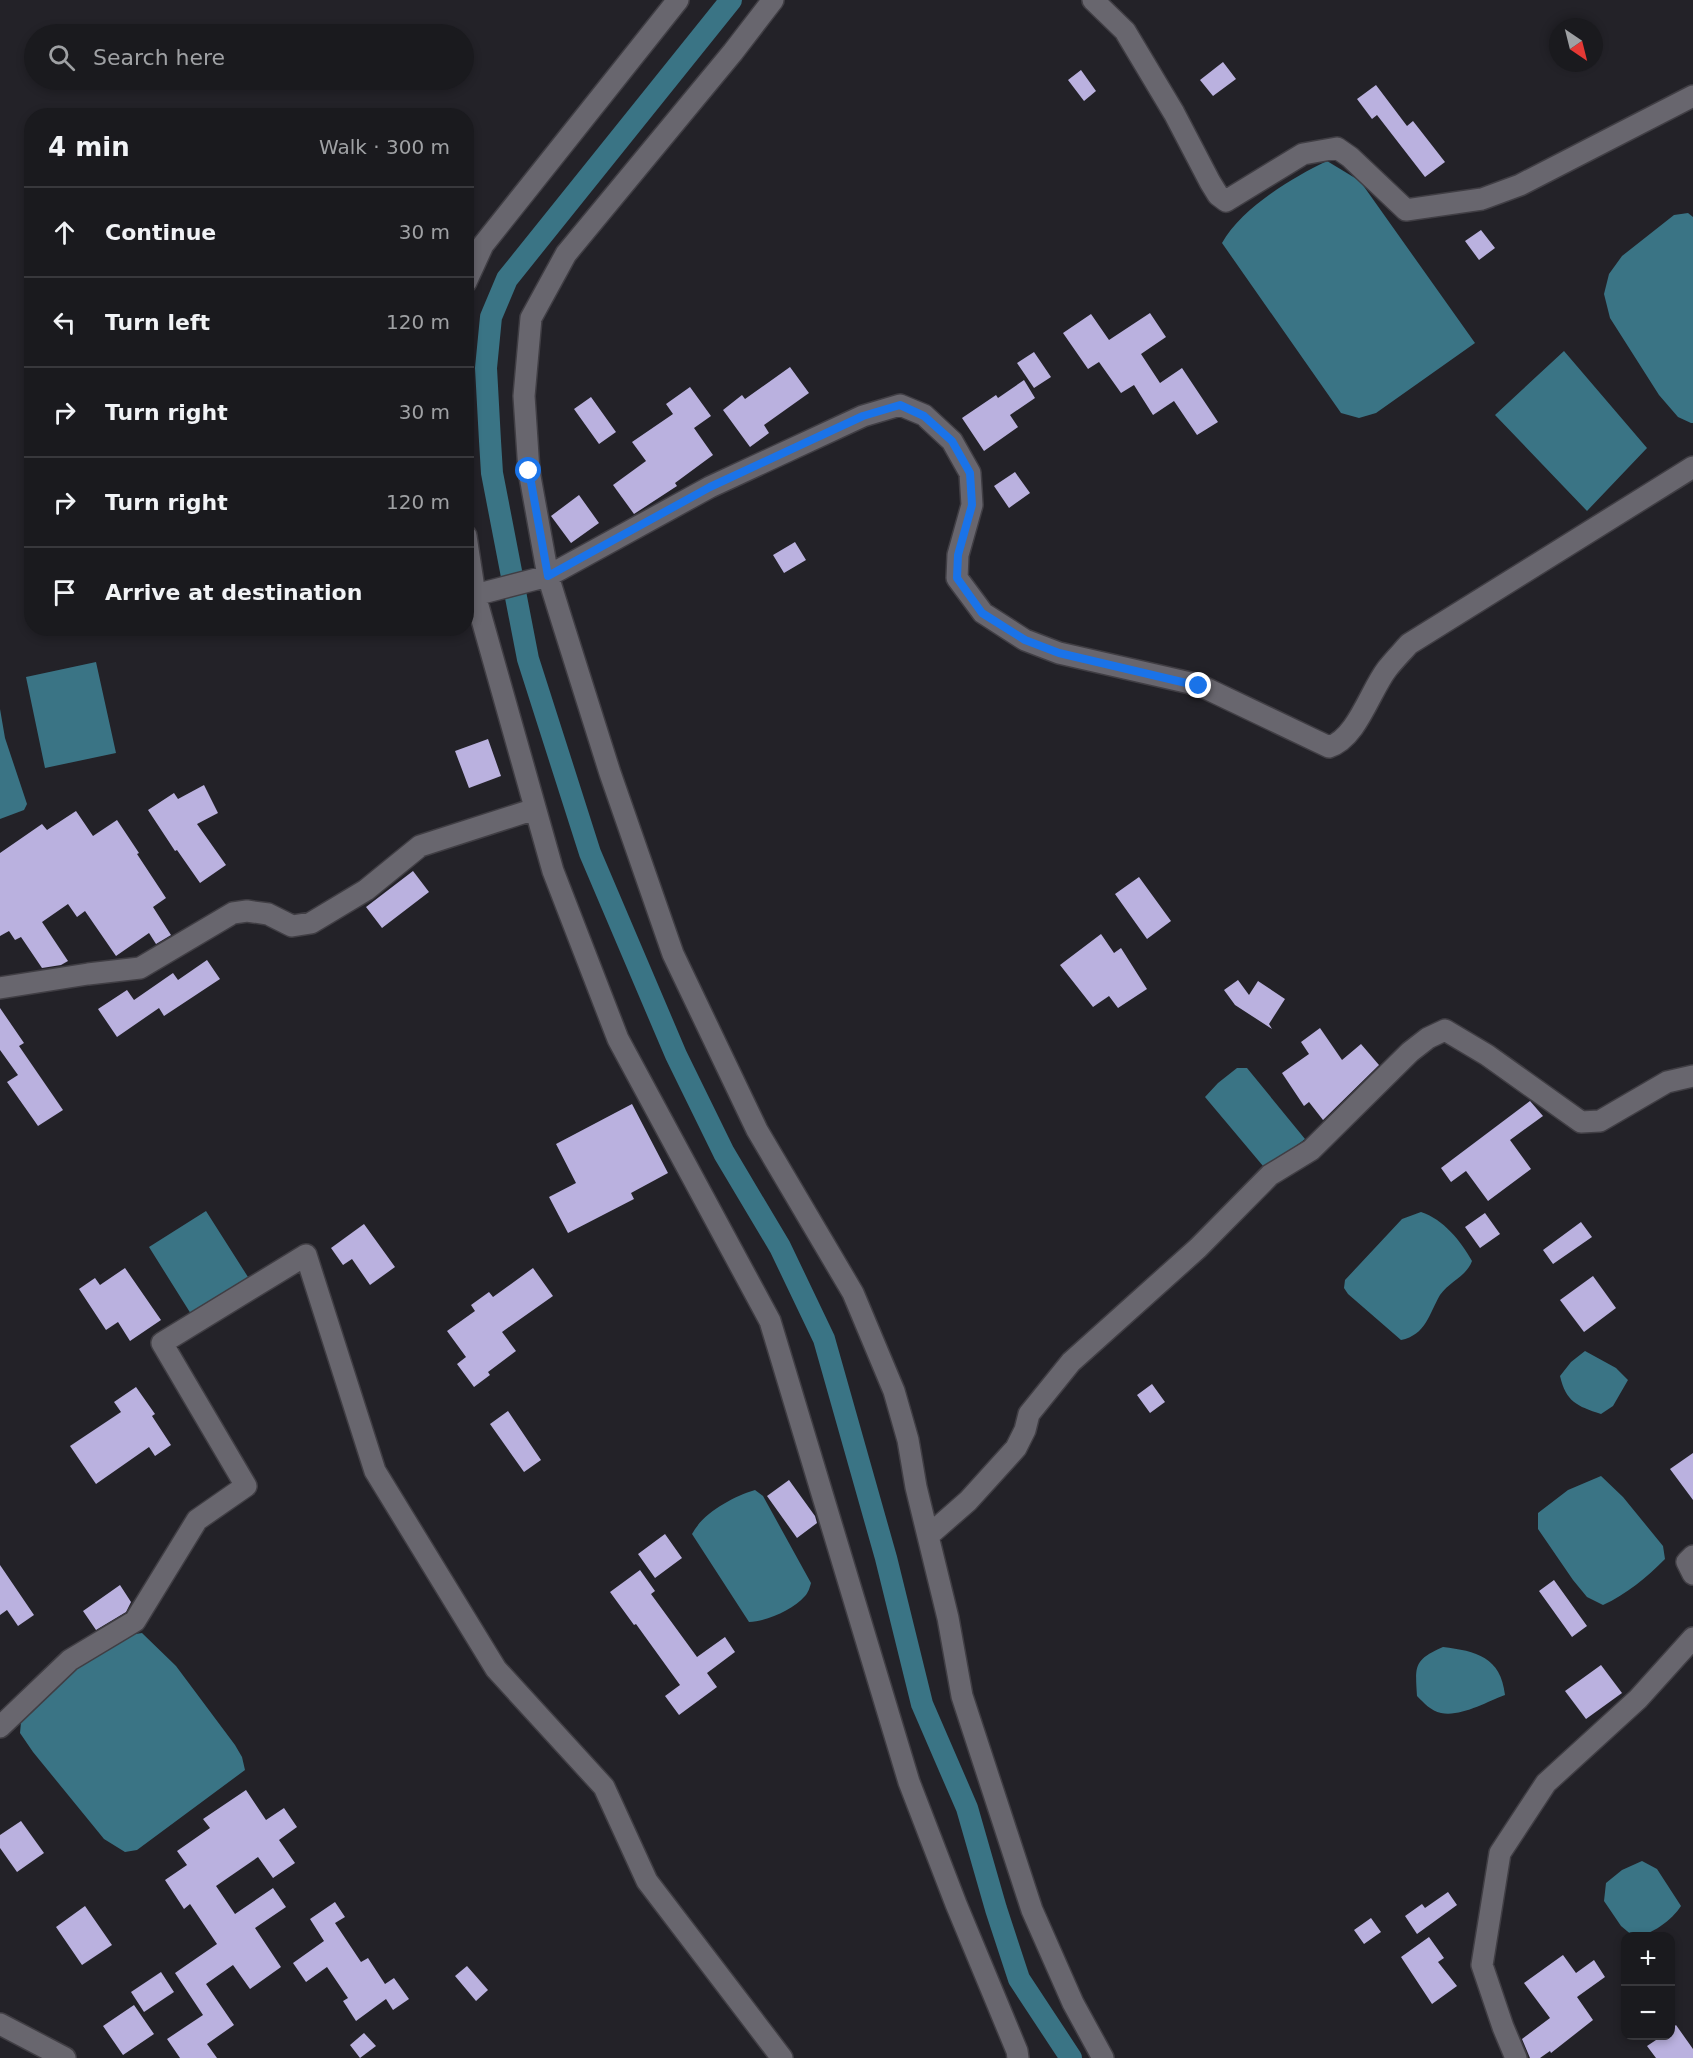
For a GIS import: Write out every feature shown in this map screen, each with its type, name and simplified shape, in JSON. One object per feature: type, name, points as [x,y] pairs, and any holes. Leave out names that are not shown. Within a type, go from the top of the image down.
[{"type":"street","points":[[474,265],[483,245],[678,0]]},
{"type":"street","points":[[773,0],[733,52],[566,254],[531,318],[524,396],[529,471],[548,576],[610,773],[674,954],[757,1131],[853,1293],[894,1391],[908,1440],[916,1487],[948,1618],[962,1696],[1032,1910],[1073,2003],[1104,2058]]},
{"type":"street","points":[[1093,0],[1125,31],[1174,113],[1210,182],[1218,195],[1226,201],[1303,154],[1337,148],[1350,157],[1406,210],[1482,199],[1520,185],[1693,96]]},
{"type":"street","points":[[475,595],[548,576],[710,487],[863,416],[900,405],[924,416],[952,441],[970,473],[972,505],[958,555],[957,578],[982,613],[1025,640],[1059,653],[1199,686],[1329,747],[1340,742],[1365,709],[1386,670],[1409,644],[1693,467]]},
{"type":"street","points":[[474,588],[553,871],[618,1039],[770,1321],[909,1782],[1017,2050],[1018,2058]]},
{"type":"street","points":[[0,988],[140,968],[233,913],[247,911],[268,914],[292,926],[311,923],[366,890],[420,846],[535,809]]},
{"type":"street","points":[[928,1536],[968,1501],[1016,1448],[1022,1438],[1029,1414],[1071,1362],[1198,1248],[1270,1175],[1311,1150],[1410,1052],[1428,1038],[1445,1030],[1487,1055],[1581,1122],[1600,1121],[1667,1082],[1693,1076]]},
{"type":"street","points":[[0,1727],[69,1660],[135,1621],[197,1520],[246,1486],[162,1343],[306,1255],[375,1471],[496,1669],[604,1787],[647,1881],[782,2058]]},
{"type":"street","points":[[1693,1556],[1687,1562],[1693,1574]]},
{"type":"street","points":[[1516,2058],[1482,1965],[1500,1852],[1546,1783],[1638,1700],[1693,1638]]},
{"type":"street","points":[[0,2024],[65,2058]]},
{"type":"water","points":[[1327,161],[1360,181],[1475,343],[1376,413],[1359,418],[1341,413],[1222,243],[1241,218],[1268,196],[1298,176]]},
{"type":"water","points":[[1688,213],[1693,217],[1693,423],[1678,417],[1659,395],[1610,318],[1604,294],[1609,274],[1622,256],[1674,215]]},
{"type":"water","points":[[1564,351],[1647,448],[1587,511],[1495,415]]},
{"type":"water","points":[[96,662],[116,753],[45,768],[26,677]]},
{"type":"water","points":[[0,709],[5,738],[27,804],[24,810],[0,819]]},
{"type":"water","points":[[1237,1068],[1247,1068],[1305,1139],[1274,1163],[1263,1166],[1205,1097]]},
{"type":"water","points":[[206,1211],[248,1277],[191,1314],[149,1247]]},
{"type":"water","points":[[1421,1212],[1444,1225],[1472,1261],[1466,1271],[1440,1295],[1421,1329],[1416,1334],[1401,1340],[1348,1294],[1344,1288],[1345,1280],[1402,1219]]},
{"type":"water","points":[[1585,1351],[1616,1368],[1628,1380],[1613,1406],[1601,1414],[1574,1402],[1562,1385],[1560,1376],[1571,1362]]},
{"type":"water","points":[[1601,1476],[1623,1497],[1663,1546],[1665,1559],[1636,1585],[1603,1605],[1587,1597],[1538,1529],[1538,1513],[1568,1490]]},
{"type":"water","points":[[755,1490],[763,1496],[811,1583],[806,1595],[794,1606],[771,1617],[749,1622],[692,1534],[703,1519],[719,1507]]},
{"type":"water","points":[[142,1633],[176,1666],[235,1745],[242,1757],[245,1770],[137,1850],[125,1852],[104,1839],[20,1733],[21,1722],[66,1673],[129,1635]]},
{"type":"water","points":[[1443,1647],[1466,1651],[1485,1658],[1498,1672],[1503,1682],[1505,1695],[1457,1713],[1441,1713],[1428,1706],[1417,1696],[1418,1665],[1426,1656]]},
{"type":"water","points":[[1642,1861],[1657,1869],[1681,1906],[1672,1917],[1653,1931],[1628,1932],[1621,1926],[1604,1901],[1606,1883],[1622,1870]]},
{"type":"building","points":[[1223,62],[1236,79],[1213,96],[1200,80]]},
{"type":"building","points":[[1081,70],[1096,91],[1084,101],[1068,80]]},
{"type":"building","points":[[1376,85],[1407,126],[1413,121],[1445,162],[1425,177],[1377,115],[1372,119],[1357,99]]},
{"type":"building","points":[[1481,230],[1495,248],[1479,260],[1465,241]]},
{"type":"building","points":[[1150,313],[1166,337],[1141,354],[1160,383],[1182,368],[1218,422],[1197,435],[1174,401],[1153,415],[1134,385],[1121,393],[1099,362],[1088,369],[1063,333],[1091,314],[1109,340]]},
{"type":"building","points":[[1034,352],[1051,377],[1034,388],[1017,363]]},
{"type":"building","points":[[790,367],[809,393],[764,425],[769,433],[750,447],[723,410],[742,395],[745,399]]},
{"type":"building","points":[[1024,380],[1035,398],[1010,415],[1018,427],[984,451],[962,418],[996,395],[998,398]]},
{"type":"building","points":[[690,387],[711,416],[694,428],[713,455],[675,483],[677,486],[634,514],[613,485],[646,461],[632,442],[673,414],[666,404]]},
{"type":"building","points":[[591,397],[616,432],[599,444],[574,409]]},
{"type":"building","points":[[1015,472],[1030,493],[1009,508],[994,486]]},
{"type":"building","points":[[579,495],[599,523],[571,543],[551,516]]},
{"type":"building","points":[[795,542],[806,560],[784,573],[773,555]]},
{"type":"building","points":[[488,739],[501,776],[469,788],[455,751]]},
{"type":"building","points":[[204,785],[218,813],[197,824],[226,865],[200,883],[148,810],[174,793],[178,799]]},
{"type":"building","points":[[76,811],[93,836],[117,820],[166,898],[153,907],[171,935],[156,944],[149,933],[116,956],[85,911],[77,917],[68,904],[42,922],[68,961],[61,965],[42,968],[21,937],[15,940],[9,931],[0,936],[0,853],[42,824],[47,830]]},
{"type":"building","points":[[413,871],[429,892],[382,928],[366,907]]},
{"type":"building","points":[[1139,877],[1171,921],[1147,939],[1115,894]]},
{"type":"building","points":[[1101,934],[1114,953],[1121,948],[1147,989],[1118,1008],[1109,996],[1093,1007],[1060,965]]},
{"type":"building","points":[[207,960],[220,979],[164,1016],[159,1008],[117,1037],[98,1009],[127,990],[134,1000],[173,973],[178,980]]},
{"type":"building","points":[[1238,980],[1249,995],[1258,981],[1285,999],[1269,1024],[1272,1029],[1235,1005],[1224,990]]},
{"type":"building","points":[[0,1008],[24,1043],[19,1046],[63,1110],[38,1126],[7,1082],[18,1075],[0,1050]]},
{"type":"building","points":[[1320,1028],[1342,1060],[1361,1044],[1379,1065],[1323,1120],[1309,1102],[1304,1106],[1282,1073],[1309,1054],[1301,1042]]},
{"type":"building","points":[[1530,1101],[1543,1116],[1510,1140],[1531,1169],[1488,1201],[1466,1171],[1451,1182],[1441,1168]]},
{"type":"building","points":[[632,1104],[668,1173],[631,1193],[634,1199],[568,1233],[549,1197],[576,1183],[556,1144]]},
{"type":"building","points":[[1485,1213],[1500,1234],[1480,1248],[1465,1227]]},
{"type":"building","points":[[1581,1222],[1592,1237],[1553,1264],[1543,1250]]},
{"type":"building","points":[[364,1224],[395,1267],[370,1285],[352,1259],[343,1265],[331,1248]]},
{"type":"building","points":[[125,1268],[161,1320],[130,1341],[118,1322],[106,1330],[79,1289],[95,1278],[100,1285]]},
{"type":"building","points":[[533,1268],[553,1296],[502,1332],[516,1351],[488,1372],[490,1375],[474,1387],[457,1364],[466,1357],[447,1331],[475,1311],[471,1305],[489,1292],[493,1297]]},
{"type":"building","points":[[1593,1276],[1616,1308],[1584,1332],[1560,1300]]},
{"type":"building","points":[[1152,1384],[1165,1402],[1150,1413],[1137,1395]]},
{"type":"building","points":[[136,1387],[155,1414],[152,1416],[171,1445],[155,1456],[149,1447],[96,1484],[70,1446],[121,1412],[114,1402]]},
{"type":"building","points":[[508,1411],[541,1460],[524,1472],[490,1424]]},
{"type":"building","points":[[1693,1453],[1693,1500],[1670,1469]]},
{"type":"building","points":[[789,1480],[815,1516],[817,1523],[797,1538],[767,1496]]},
{"type":"building","points":[[665,1534],[682,1558],[655,1578],[638,1554]]},
{"type":"building","points":[[0,1565],[34,1615],[18,1626],[7,1610],[0,1615]]},
{"type":"building","points":[[640,1570],[655,1591],[651,1594],[697,1657],[725,1637],[735,1652],[707,1673],[717,1687],[679,1715],[665,1696],[680,1685],[610,1592]]},
{"type":"building","points":[[1554,1580],[1587,1626],[1572,1637],[1539,1591]]},
{"type":"building","points":[[120,1585],[131,1602],[126,1612],[96,1630],[83,1611]]},
{"type":"building","points":[[1601,1665],[1622,1693],[1586,1719],[1565,1691]]},
{"type":"building","points":[[246,1790],[266,1820],[284,1808],[297,1827],[279,1840],[295,1863],[273,1878],[258,1857],[216,1886],[235,1914],[273,1888],[286,1907],[255,1928],[281,1967],[250,1989],[233,1965],[206,1984],[234,2025],[207,2044],[217,2058],[180,2058],[167,2039],[203,2015],[175,1973],[217,1944],[190,1904],[184,1909],[165,1880],[187,1865],[177,1851],[210,1828],[203,1819]]},
{"type":"building","points":[[21,1821],[44,1853],[17,1872],[0,1848],[0,1835]]},
{"type":"building","points":[[1448,1892],[1457,1905],[1417,1934],[1405,1916],[1422,1904],[1425,1908]]},
{"type":"building","points":[[335,1902],[345,1917],[335,1923],[361,1962],[368,1958],[385,1984],[394,1978],[409,1999],[393,2010],[386,1999],[356,2021],[343,2001],[348,1998],[327,1967],[306,1982],[293,1963],[324,1941],[310,1919]]},
{"type":"building","points":[[85,1906],[112,1945],[82,1965],[56,1927]]},
{"type":"building","points":[[1371,1918],[1381,1932],[1364,1944],[1354,1930]]},
{"type":"building","points":[[1429,1937],[1444,1958],[1438,1962],[1457,1986],[1432,2004],[1401,1957]]},
{"type":"building","points":[[1563,1955],[1576,1973],[1594,1960],[1605,1977],[1577,1997],[1593,2020],[1551,2053],[1550,2051],[1540,2058],[1530,2058],[1522,2039],[1550,2018],[1524,1983]]},
{"type":"building","points":[[467,1966],[488,1990],[476,2001],[455,1976]]},
{"type":"building","points":[[161,1972],[174,1992],[144,2012],[131,1992]]},
{"type":"building","points":[[134,2005],[154,2034],[123,2055],[103,2026]]},
{"type":"building","points":[[1675,2026],[1693,2049],[1693,2058],[1656,2058],[1647,2046],[1656,2040],[1675,2040]]},
{"type":"building","points":[[364,2033],[376,2046],[360,2058],[350,2045]]},
{"type":"waterway","points":[[731,0],[507,279],[491,317],[486,368],[492,473],[528,659],[590,853],[676,1055],[724,1153],[780,1247],[824,1339],[886,1558],[922,1704],[967,1808],[1019,1979],[1071,2058]]},
{"type":"route","points":[[529,471],[548,576],[604,543],[710,487],[863,416],[900,405],[924,416],[952,441],[970,473],[972,505],[958,555],[957,578],[982,613],[1025,640],[1059,653],[1199,686]]}]
